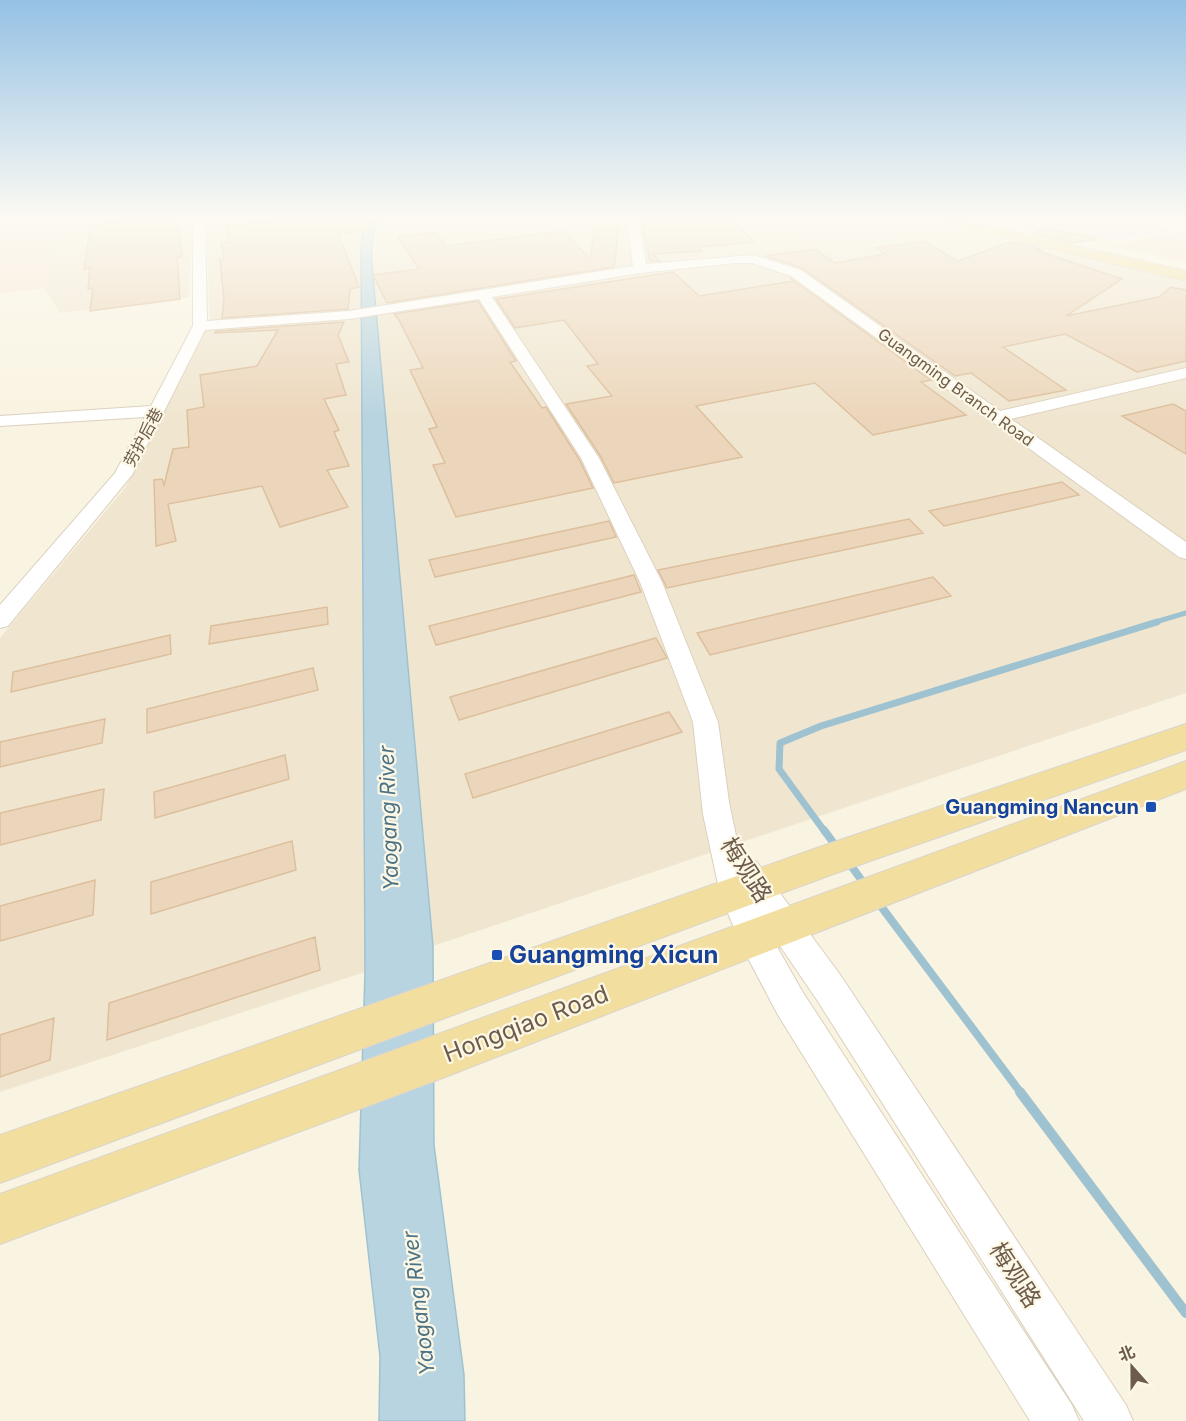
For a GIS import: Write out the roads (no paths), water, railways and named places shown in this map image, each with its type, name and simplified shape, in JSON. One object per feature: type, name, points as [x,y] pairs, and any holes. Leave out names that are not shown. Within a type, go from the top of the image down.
[{"type":"main road","points":[[0,1160],[746,890],[1186,736]]},
{"type":"main road","name":"Hongqiao Road","points":[[0,1219],[440,1057],[1186,775]]},
{"type":"street","name":"劳护后巷","points":[[0,620],[123,475],[200,326],[200,285]]},
{"type":"street","name":"Guangming Branch Road","points":[[200,326],[349,315],[542,285]]},
{"type":"street","name":"Guangming Branch Road","points":[[813,285],[1186,552]]},
{"type":"street","name":"梅观路","points":[[484,295],[561,410],[591,459],[624,522],[704,714],[720,830],[746,890],[770,933],[790,1003],[1056,1421]]},
{"type":"street","points":[[998,417],[1186,373]]},
{"type":"street","points":[[0,421],[157,411]]},
{"type":"street","name":"梅观路","points":[[770,933],[829,988],[1110,1421]]},
{"type":"water","name":"Yaogang River","points":[[361,285],[374,285],[433,946],[434,1145],[464,1375],[465,1421],[379,1421],[380,1357],[359,1170],[365,972]]},
{"type":"waterway","points":[[1152,623],[1186,613]]},
{"type":"waterway","points":[[825,832],[779,769],[780,743],[821,726],[1157,622]]},
{"type":"waterway","points":[[824,830],[838,849]]},
{"type":"waterway","points":[[847,860],[865,885]]},
{"type":"waterway","points":[[877,901],[1021,1093]]},
{"type":"waterway","points":[[1020,1092],[1186,1313]]},
{"type":"place","name":"Guangming Nancun","points":[[1151,807]]},
{"type":"place","name":"Guangming Xicun","points":[[497,955]]}]
